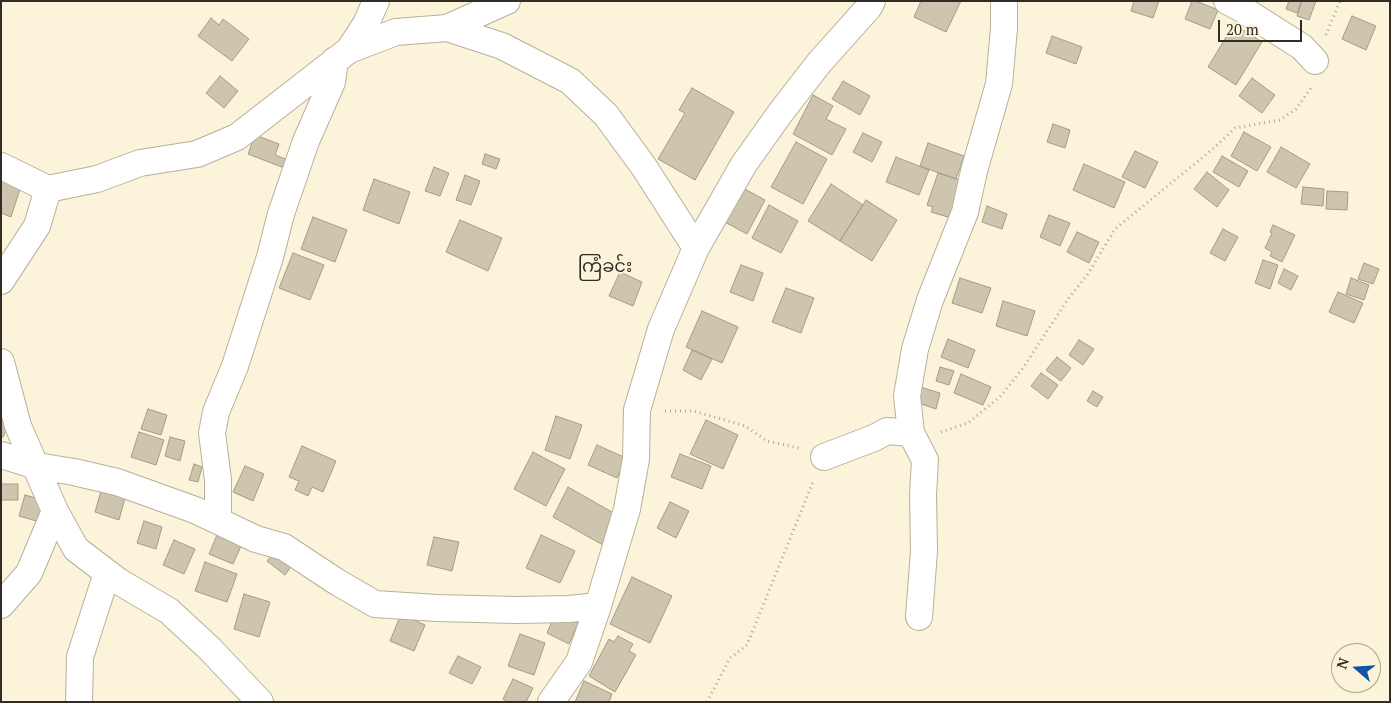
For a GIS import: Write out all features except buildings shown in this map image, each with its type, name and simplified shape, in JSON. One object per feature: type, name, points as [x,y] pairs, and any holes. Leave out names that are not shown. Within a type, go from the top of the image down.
[{"type":"street","points":[[1,166],[48,190],[97,179],[140,163],[197,154],[236,137],[342,55],[366,24],[376,1]]},
{"type":"street","points":[[218,522],[218,480],[212,433],[216,412],[235,366],[270,256],[281,214],[306,142],[342,55],[396,32],[447,28],[507,1]]},
{"type":"street","points":[[551,702],[579,662],[598,606],[627,509],[636,458],[637,410],[661,328],[696,248],[744,164],[776,119],[818,63],[869,7],[872,1]]},
{"type":"street","points":[[919,617],[924,550],[923,495],[925,460],[911,433],[907,396],[915,349],[930,300],[965,212],[974,171],[999,84],[1004,28],[1004,1]]},
{"type":"street","points":[[1227,1],[1302,47],[1315,61]]},
{"type":"street","points":[[447,28],[502,46],[570,81],[606,116],[644,167],[696,248]]},
{"type":"street","points":[[1,281],[37,226],[48,190]]},
{"type":"street","points":[[1,362],[18,426],[55,511],[76,549],[118,581],[169,611],[210,649],[260,702]]},
{"type":"street","points":[[824,457],[874,438],[887,431],[911,433]]},
{"type":"street","points":[[1,455],[37,466],[117,482],[195,510],[256,540],[284,548],[336,582],[375,604],[516,610],[570,609],[598,606]]},
{"type":"street","points":[[1,605],[29,573],[55,511]]},
{"type":"street","points":[[79,702],[80,657],[107,573]]},
{"type":"path","points":[[911,433],[938,434],[968,423],[1000,397],[1023,368],[1068,299],[1088,274],[1114,229],[1214,148],[1235,128],[1280,120],[1296,109],[1312,87],[1315,61],[1340,1]]},
{"type":"path","points":[[637,410],[693,411],[745,426],[768,441],[824,457],[746,645],[730,658],[707,702]]},
{"type":"district","name":"ကြံခင်း","points":[[605,267]]}]
